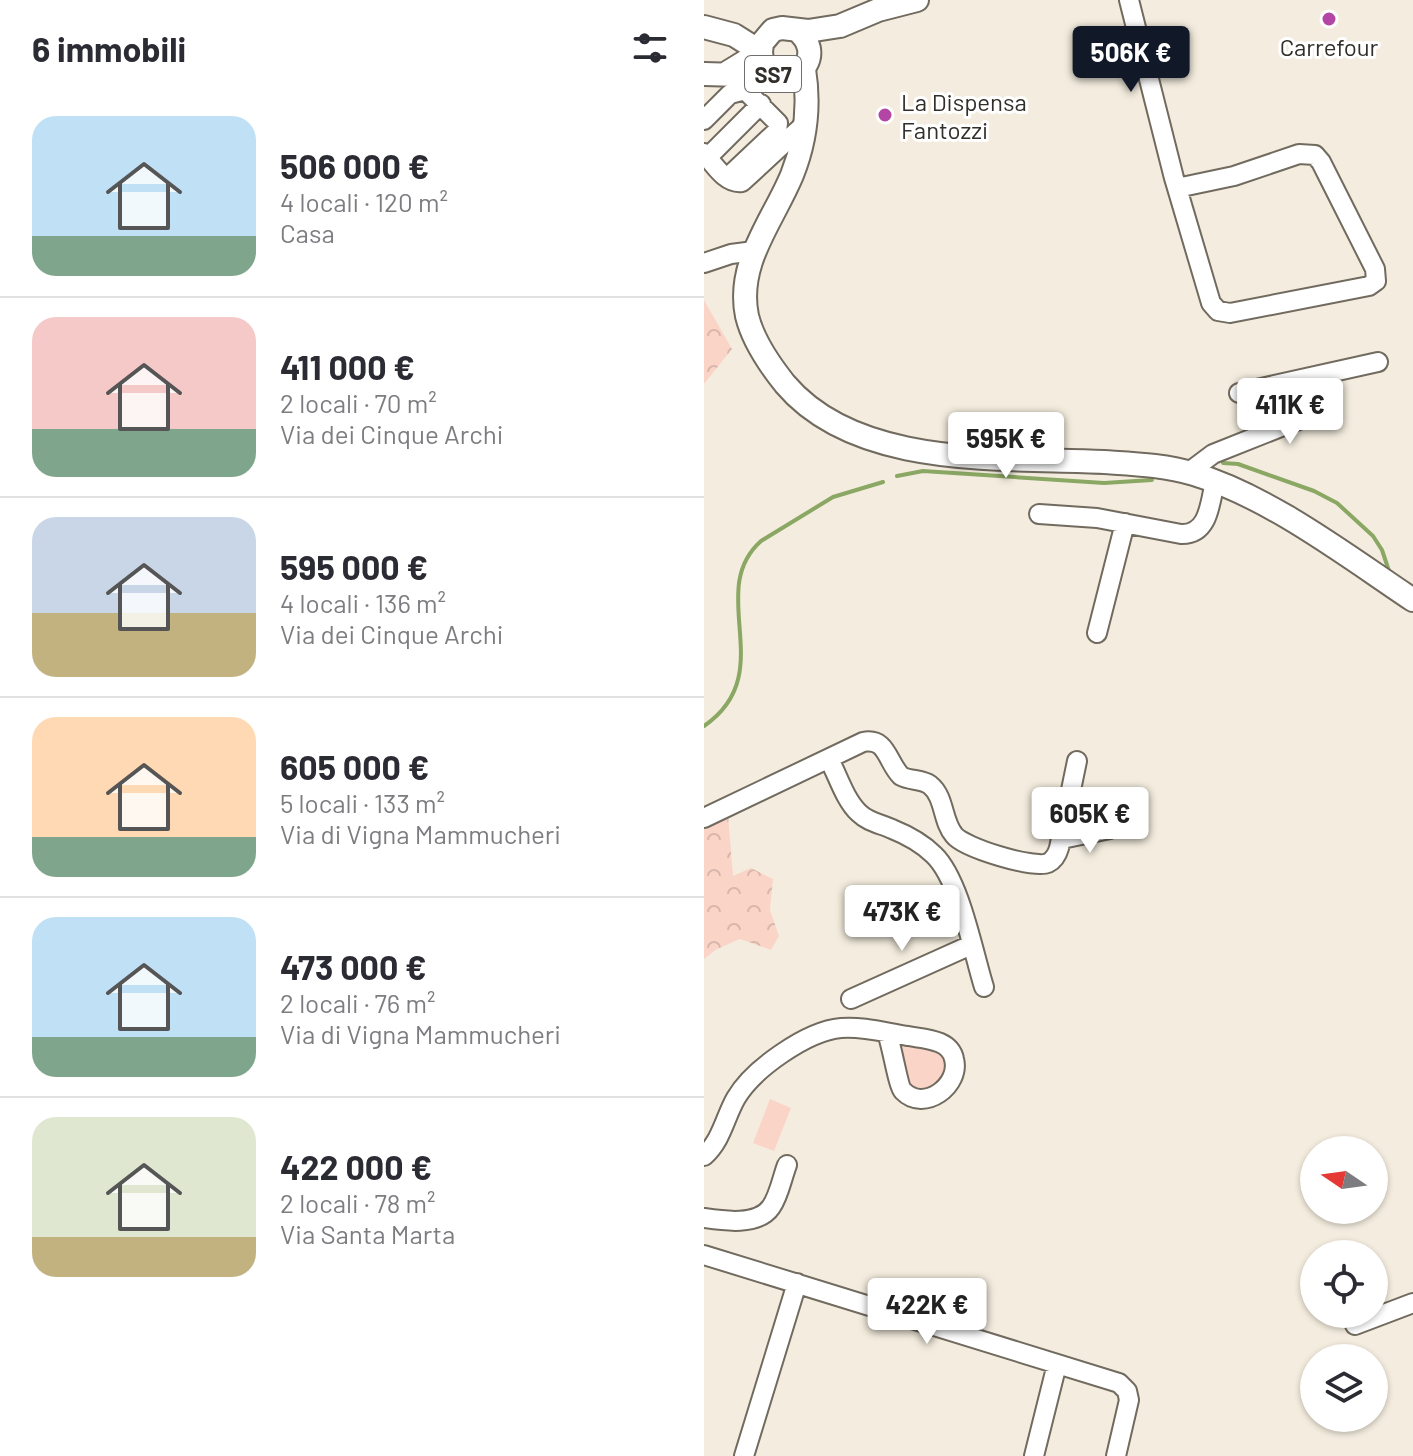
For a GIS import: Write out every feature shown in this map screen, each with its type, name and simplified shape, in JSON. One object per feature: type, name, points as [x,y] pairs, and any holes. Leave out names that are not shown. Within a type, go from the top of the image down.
[{"type":"main road","name":"SS7","points":[[798,31],[840,26],[878,10],[917,0]]},
{"type":"main road","name":"SS7","points":[[773,30],[761,52],[762,60],[777,75],[789,77],[840,26]]},
{"type":"main road","name":"SS7","points":[[714,28],[790,28],[805,36],[807,61]]},
{"type":"main road","name":"SS7","points":[[714,28],[761,52]]},
{"type":"main road","points":[[712,75],[761,52]]},
{"type":"main road","points":[[807,61],[807,122],[800,154],[754,251],[745,298],[748,319],[757,342],[799,399],[840,428],[881,443],[940,453],[1146,465],[1189,472],[1249,497],[1311,533],[1413,600]]},
{"type":"main road","points":[[712,75],[777,75],[796,93],[807,122]]},
{"type":"street","points":[[1129,0],[1176,183],[1211,303],[1222,313],[1354,289],[1376,281],[1375,269],[1315,155],[1299,154],[1234,176],[1176,183]]},
{"type":"street","points":[[704,120],[738,90],[750,93],[779,126],[727,178]]},
{"type":"street","points":[[761,104],[706,155],[734,183],[752,175],[807,122]]},
{"type":"street","points":[[704,263],[731,254],[754,251]]},
{"type":"street","points":[[1239,393],[1378,362]]},
{"type":"street","points":[[1189,472],[1208,457],[1301,419],[1313,408],[1315,399],[1310,377]]},
{"type":"street","points":[[1276,385],[1283,426]]},
{"type":"street","points":[[1039,514],[1125,523],[1181,534],[1196,532],[1204,524],[1215,481]]},
{"type":"street","points":[[1097,633],[1125,523]]},
{"type":"street","points":[[704,818],[866,741],[879,742],[901,776],[924,782],[933,788],[952,833],[963,843],[1042,864],[1054,859],[1062,839],[1077,761]]},
{"type":"street","points":[[829,759],[858,812],[872,822],[910,838],[942,863],[951,879],[984,987]]},
{"type":"street","points":[[1062,839],[1110,829]]},
{"type":"street","points":[[851,999],[971,945]]},
{"type":"street","points":[[704,1156],[714,1146],[733,1104],[748,1081],[794,1047],[823,1032],[841,1028],[887,1033]]},
{"type":"street","points":[[704,1218],[742,1220],[762,1215],[774,1202],[787,1165]]},
{"type":"street","points":[[704,1255],[1116,1382],[1127,1391],[1129,1405],[1116,1456]]},
{"type":"street","points":[[744,1456],[797,1283]]},
{"type":"street","points":[[1388,1312],[1413,1303]]},
{"type":"street","points":[[1034,1456],[1057,1364]]},
{"type":"green space","points":[[704,300],[732,349],[704,384]]},
{"type":"green space","points":[[728,815],[733,876],[751,868],[773,879],[770,910],[779,936],[771,950],[740,939],[717,949],[704,959],[704,826]]},
{"type":"green space","points":[[896,1040],[942,1051],[945,1070],[938,1083],[924,1088],[906,1083]]},
{"type":"green space","points":[[770,1099],[791,1108],[774,1151],[753,1143]]},
{"type":"waterway","points":[[1223,463],[1238,464],[1314,491],[1337,503],[1373,536],[1382,550],[1390,574]]},
{"type":"waterway","points":[[897,476],[923,471],[1104,483],[1152,480]]},
{"type":"waterway","points":[[704,726],[726,705],[737,682],[741,658],[739,584],[745,561],[761,541],[833,497],[883,482]]},
{"type":"place","name":"Carrefour","points":[[1329,19]]},
{"type":"place","name":"La Dispensa Fantozzi","points":[[885,115]]}]
